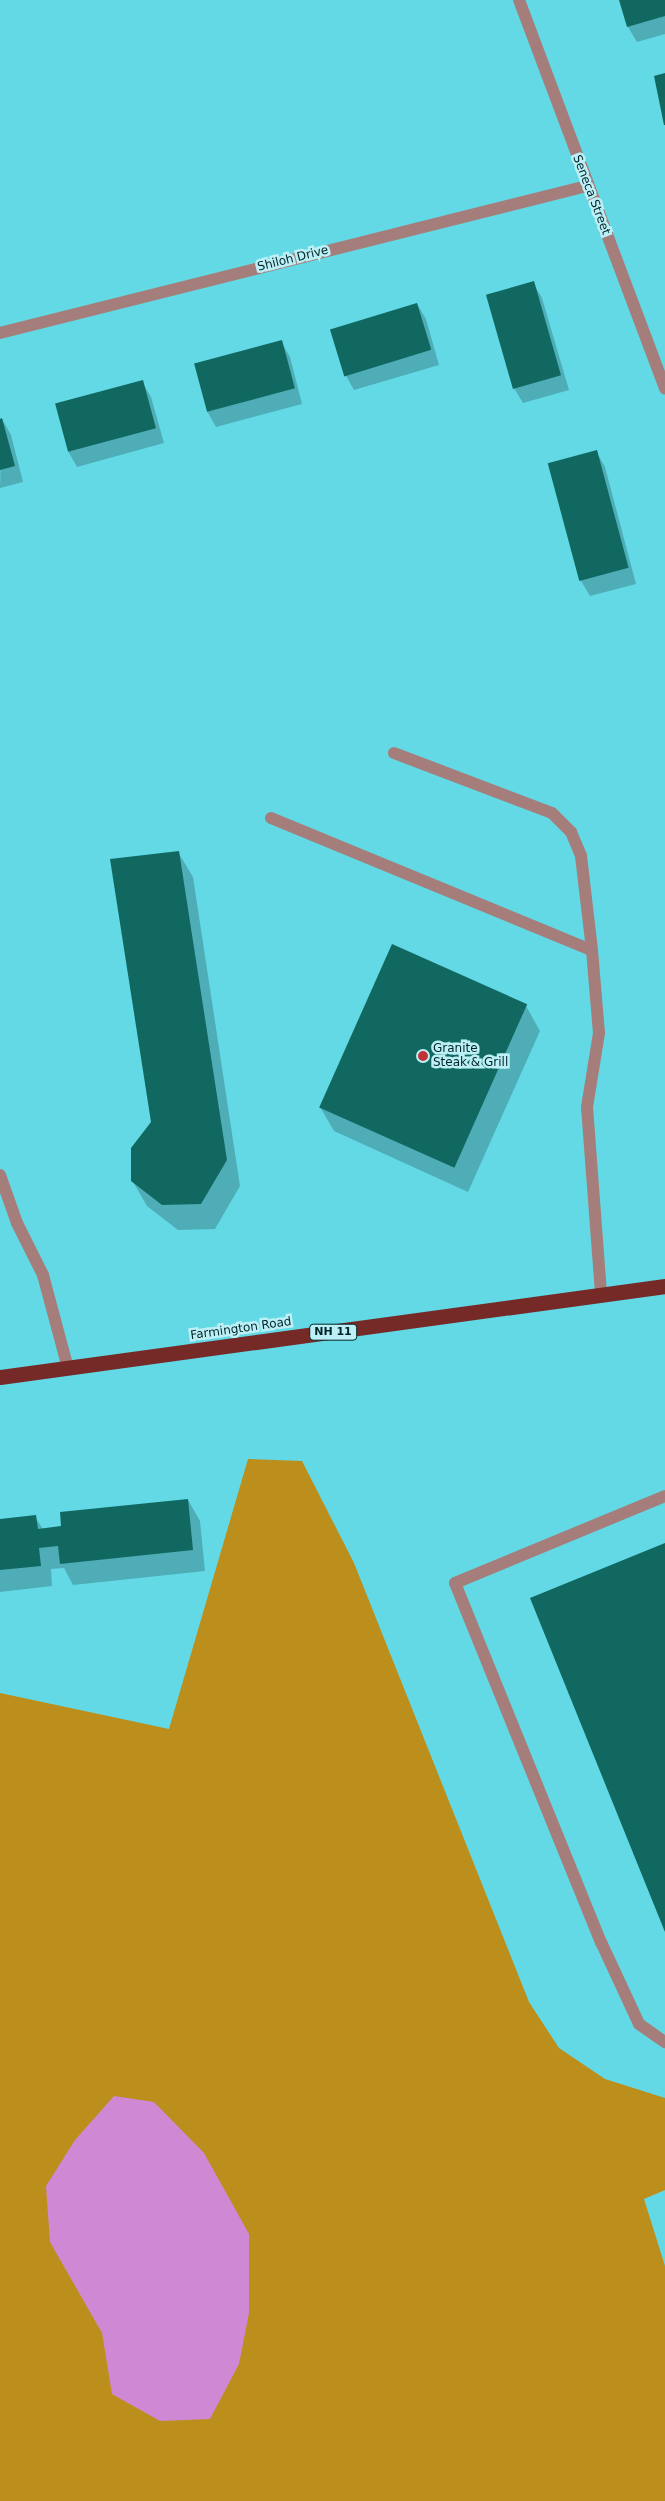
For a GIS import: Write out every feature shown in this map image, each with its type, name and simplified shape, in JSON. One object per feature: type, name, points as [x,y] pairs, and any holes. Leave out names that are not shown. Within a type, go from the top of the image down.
[{"type":"highway","name":"Farmington Road","points":[[0,1377],[665,1286]]},
{"type":"street","name":"Seneca Street","points":[[519,0],[587,186],[665,388]]},
{"type":"street","name":"Shiloh Drive","points":[[0,333],[587,186]]},
{"type":"street","points":[[394,753],[552,813],[570,832],[581,856],[600,1033],[587,1107],[601,1295]]},
{"type":"street","points":[[271,818],[592,950]]},
{"type":"street","points":[[0,1175],[17,1223],[43,1275],[68,1368]]},
{"type":"street","points":[[665,1496],[455,1583],[601,1942],[639,2024],[665,2042]]},
{"type":"shaded area","points":[[248,1459],[302,1461],[354,1563],[529,2002],[559,2048],[605,2079],[665,2098],[665,2190],[644,2199],[665,2266],[665,2501],[0,2501],[0,1693],[169,1729]]},
{"type":"shaded area","points":[[114,2096],[154,2102],[204,2153],[249,2234],[249,2313],[239,2364],[210,2419],[160,2421],[112,2394],[102,2333],[50,2242],[46,2186],[75,2140]]},
{"type":"building","points":[[619,0],[665,0],[665,16],[627,27]]},
{"type":"building","points":[[665,73],[665,125],[664,125],[654,76]]},
{"type":"building","points":[[534,281],[561,375],[513,389],[486,295]]},
{"type":"building","points":[[417,303],[431,350],[344,376],[330,330]]},
{"type":"building","points":[[282,340],[295,388],[207,412],[194,364]]},
{"type":"building","points":[[143,380],[156,428],[68,452],[55,404]]},
{"type":"building","points":[[2,418],[15,466],[0,470],[0,419]]},
{"type":"building","points":[[597,450],[629,568],[579,581],[548,463]]},
{"type":"building","points":[[179,851],[227,1160],[201,1204],[162,1205],[131,1181],[131,1148],[151,1122],[110,859]]},
{"type":"building","name":"Granite Steak & Grill","points":[[392,944],[527,1004],[454,1168],[319,1108]]},
{"type":"building","points":[[188,1499],[193,1550],[60,1564],[58,1546],[39,1548],[41,1566],[0,1570],[0,1519],[36,1515],[38,1529],[61,1526],[60,1512]]},
{"type":"building","points":[[665,1543],[665,1932],[530,1598]]},
{"type":"place","name":"Granite Steak & Grill","points":[[423,1056]]}]
